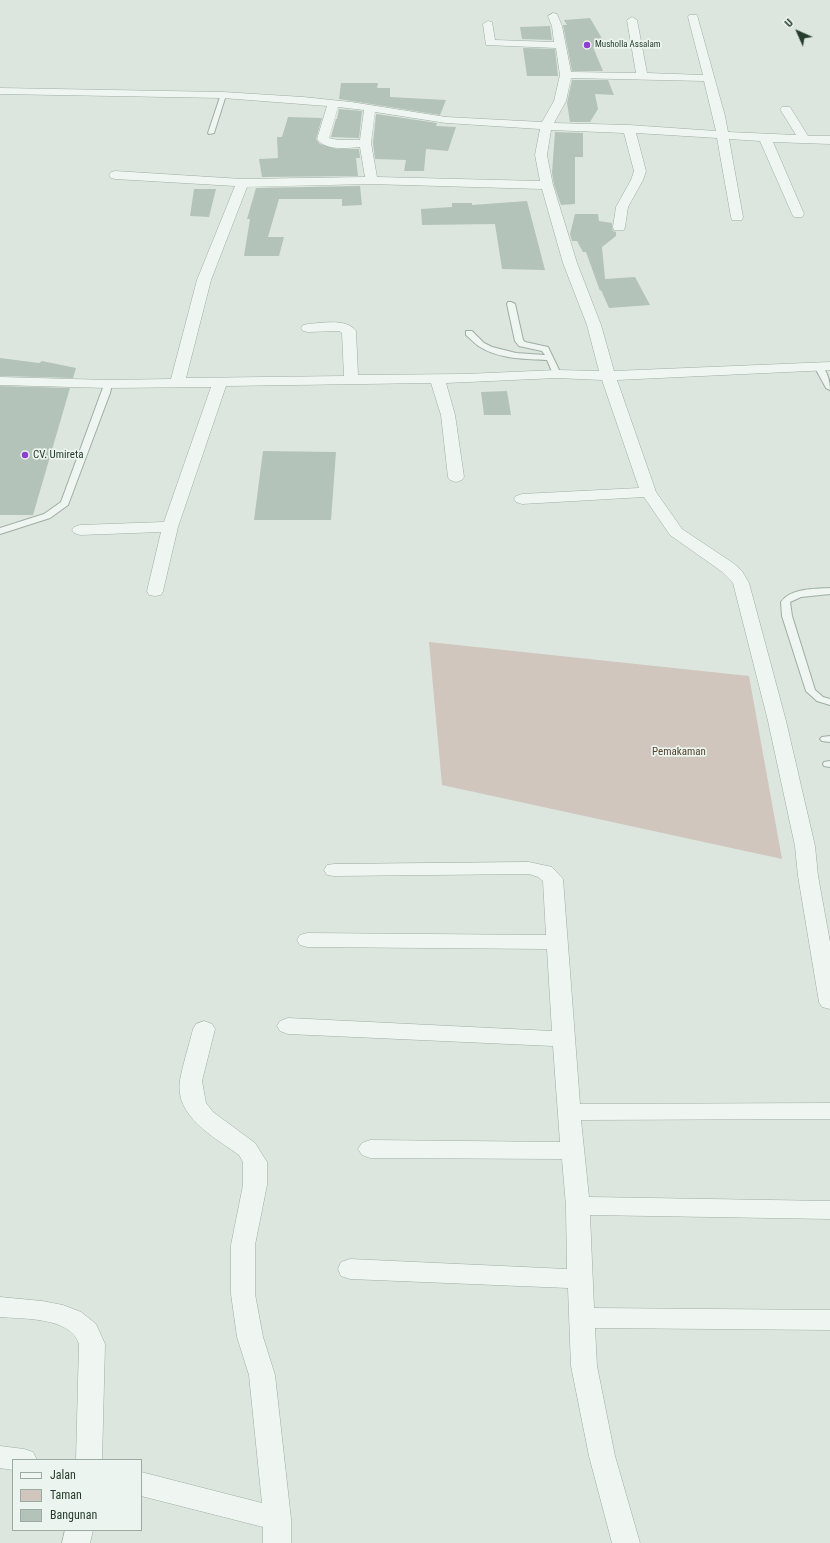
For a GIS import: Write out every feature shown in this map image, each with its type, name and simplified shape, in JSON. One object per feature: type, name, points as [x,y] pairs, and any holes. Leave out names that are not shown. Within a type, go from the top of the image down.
[{"type":"street","points":[[553,16],[557,26],[566,75],[560,101],[546,126],[541,156],[547,185],[570,263],[594,325],[608,376],[648,492],[676,532],[727,567],[736,575],[741,583],[777,720],[805,846],[808,876],[830,1002]]},
{"type":"street","points":[[693,17],[719,116],[737,217]]},
{"type":"street","points":[[632,20],[642,77]]},
{"type":"street","points":[[488,24],[490,42],[512,45],[560,45]]},
{"type":"street","points":[[566,75],[709,78]]},
{"type":"street","points":[[0,91],[223,95],[334,103],[446,120],[629,129],[722,136],[830,140]]},
{"type":"street","points":[[334,103],[323,139],[327,142],[334,143],[365,143]]},
{"type":"street","points":[[370,108],[365,143],[372,181]]},
{"type":"street","points":[[786,109],[804,139]]},
{"type":"street","points":[[619,227],[622,207],[637,180],[640,171],[629,129]]},
{"type":"street","points":[[765,138],[798,214]]},
{"type":"street","points":[[115,174],[242,183],[372,181],[547,185]]},
{"type":"street","points":[[177,383],[204,280],[242,183]]},
{"type":"street","points":[[308,328],[342,328],[349,330],[351,380]]},
{"type":"street","points":[[0,381],[108,384],[351,380],[557,374],[608,376],[824,366]]},
{"type":"street","points":[[437,378],[448,415],[456,477]]},
{"type":"street","points":[[156,591],[170,527],[220,382]]},
{"type":"street","points":[[522,500],[648,492]]},
{"type":"street","points":[[80,530],[170,527]]},
{"type":"street","points":[[334,870],[529,868],[542,870],[550,876],[555,884],[557,942],[569,1112],[578,1206],[584,1366],[599,1441],[626,1543]]},
{"type":"street","points":[[308,940],[557,942]]},
{"type":"street","points":[[288,1026],[564,1039]]},
{"type":"street","points":[[142,1484],[277,1531],[262,1375],[250,1337],[243,1294],[243,1245],[255,1185],[255,1162],[247,1149],[205,1118],[195,1106],[192,1096],[191,1081],[204,1029]]},
{"type":"street","points":[[569,1112],[828,1111]]},
{"type":"street","points":[[370,1149],[573,1151]]},
{"type":"street","points":[[578,1206],[830,1210]]},
{"type":"street","points":[[350,1269],[580,1279]]},
{"type":"street","points":[[0,1307],[51,1312],[82,1325],[89,1336],[92,1344],[89,1459]]},
{"type":"street","points":[[581,1318],[830,1320]]},
{"type":"street","points":[[0,1457],[16,1459]]},
{"type":"street","points":[[76,1543],[79,1531]]},
{"type":"lane","points":[[211,133],[223,95]]},
{"type":"lane","points":[[511,304],[519,342],[544,349],[557,374]]},
{"type":"lane","points":[[470,333],[479,344],[493,350],[527,356],[550,358]]},
{"type":"lane","points":[[824,366],[830,388]]},
{"type":"lane","points":[[0,531],[47,516],[65,503],[108,384]]},
{"type":"lane","points":[[830,591],[797,595],[788,598],[786,602],[786,616],[811,691],[820,699],[830,702]]},
{"type":"green space","name":"Pemakaman","points":[[429,642],[749,676],[782,859],[442,785]]},
{"type":"building","points":[[590,18],[607,47],[593,47],[603,71],[572,71],[563,25],[567,25],[564,20]]},
{"type":"building","points":[[550,26],[552,40],[522,39],[520,27]]},
{"type":"building","points":[[523,48],[555,49],[558,76],[527,76]]},
{"type":"building","points":[[572,80],[608,80],[614,95],[595,94],[598,109],[590,122],[570,122],[567,103]]},
{"type":"building","points":[[341,83],[378,83],[377,88],[390,88],[390,97],[446,100],[440,115],[339,99]]},
{"type":"building","points":[[339,109],[362,111],[359,138],[331,137]]},
{"type":"building","points":[[376,114],[437,123],[436,126],[456,127],[448,151],[426,149],[424,171],[404,171],[406,160],[375,159],[373,143]]},
{"type":"building","points":[[288,117],[322,118],[316,139],[320,144],[337,149],[359,149],[360,158],[356,158],[358,176],[262,177],[259,159],[278,158],[277,137],[282,137]]},
{"type":"building","points":[[555,132],[583,133],[583,157],[575,157],[575,204],[561,205],[554,185],[552,173]]},
{"type":"building","points":[[360,186],[362,205],[342,206],[342,199],[279,199],[268,237],[284,237],[279,256],[244,256],[250,219],[247,219],[256,188]]},
{"type":"building","points":[[194,189],[216,189],[209,217],[190,216]]},
{"type":"building","points":[[527,201],[545,270],[502,269],[495,224],[422,225],[421,209],[452,207],[452,203],[472,203],[472,205]]},
{"type":"building","points":[[575,214],[598,214],[599,221],[612,223],[613,231],[616,232],[616,236],[602,247],[605,279],[635,277],[650,305],[609,308],[601,290],[600,291],[586,252],[583,252],[577,241],[572,241],[570,234]]},
{"type":"building","points":[[0,358],[39,363],[42,361],[76,368],[73,378],[0,376]]},
{"type":"building","name":"CV. Umireta","points":[[0,386],[70,388],[33,515],[0,515]]},
{"type":"building","points":[[507,391],[511,415],[484,415],[481,392]]},
{"type":"building","points":[[263,451],[336,452],[331,520],[254,520]]},
{"type":"place","name":"Musholla Assalam","points":[[587,45]]},
{"type":"place","name":"CV. Umireta","points":[[25,455]]}]
